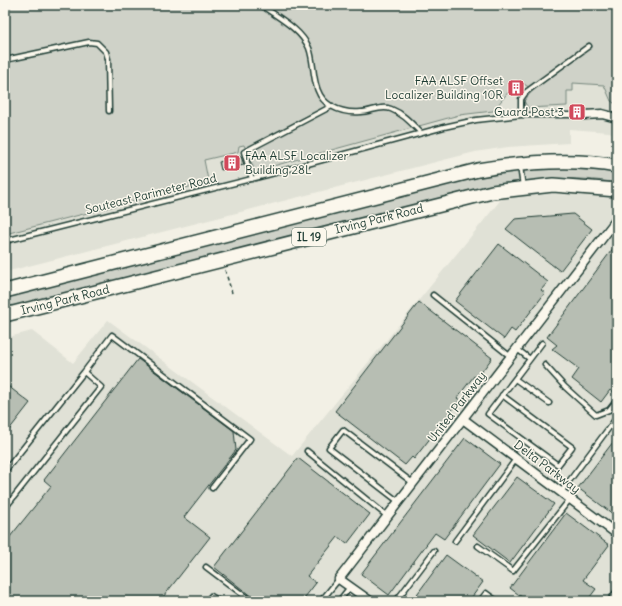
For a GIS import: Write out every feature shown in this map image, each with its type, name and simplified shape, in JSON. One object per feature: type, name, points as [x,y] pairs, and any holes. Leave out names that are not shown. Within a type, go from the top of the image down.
[{"type":"main road","name":"Irving Park Road","points":[[5,291],[462,174],[520,164],[574,162],[617,166]]},
{"type":"main road","name":"Irving Park Road","points":[[5,315],[463,198],[523,187],[553,184],[617,190]]},
{"type":"street","points":[[584,115],[602,114],[617,118]]},
{"type":"street","name":"United Parkway","points":[[339,579],[617,219]]},
{"type":"street","name":"Delta Parkway","points":[[463,419],[617,534]]},
{"type":"street","points":[[339,579],[370,601]]},
{"type":"street","points":[[612,601],[617,594]]},
{"type":"lane","points":[[262,5],[297,32],[309,48],[317,88],[327,103],[347,112],[362,112],[379,107],[389,108],[407,118],[422,133]]},
{"type":"lane","points":[[5,60],[89,42],[97,43],[106,52],[108,59],[109,111]]},
{"type":"lane","points":[[521,115],[521,99],[526,92],[589,46]]},
{"type":"lane","points":[[252,179],[244,152],[332,106]]},
{"type":"lane","name":"Souteast Parimeter Road","points":[[5,240],[252,179],[476,120],[521,115],[584,115]]},
{"type":"lane","points":[[520,164],[523,187]]},
{"type":"lane","points":[[432,295],[511,357]]},
{"type":"lane","points":[[5,471],[112,335],[250,439],[212,488]]},
{"type":"lane","points":[[502,395],[572,447],[558,465],[488,414],[502,395],[542,343]]},
{"type":"lane","points":[[517,349],[530,359]]},
{"type":"lane","points":[[545,365],[565,387],[596,415],[609,410],[617,400]]},
{"type":"lane","points":[[5,508],[102,386],[84,372]]},
{"type":"lane","points":[[515,379],[548,403]]},
{"type":"lane","points":[[560,492],[617,417]]},
{"type":"lane","points":[[399,502],[329,448],[343,430],[414,483]]},
{"type":"lane","points":[[307,451],[388,516]]},
{"type":"lane","points":[[454,541],[516,459]]},
{"type":"lane","points":[[478,546],[512,571],[570,499]]},
{"type":"lane","points":[[396,601],[434,551]]},
{"type":"lane","points":[[206,566],[250,601]]},
{"type":"lane","points":[[321,601],[339,579]]},
{"type":"lane","points":[[339,601],[350,586]]},
{"type":"lane","points":[[480,601],[486,593],[497,601]]},
{"type":"lane","points":[[207,601],[211,596],[219,601]]},
{"type":"path","points":[[221,260],[232,293]]},
{"type":"shaded area","points":[[5,5],[617,5],[617,135],[609,132],[569,129],[569,143],[508,147],[475,152],[5,272]]},
{"type":"shaded area","points":[[21,5],[617,5],[617,105],[611,101],[604,85],[573,83],[573,91],[567,91],[567,106],[528,108],[524,101],[533,90],[518,80],[493,111],[459,115],[255,171],[244,145],[239,146],[238,152],[204,160],[208,180],[205,183],[5,234],[5,8]]},
{"type":"shaded area","points":[[560,168],[617,172],[617,183],[585,179],[552,179],[519,181],[487,186],[5,309],[5,297],[463,180],[520,170]]},
{"type":"shaded area","points":[[549,194],[598,195],[617,198],[617,601],[5,601],[5,338],[32,331],[73,363],[108,320],[292,456],[503,197]]},
{"type":"building","name":"FAA ALSF Localizer Building 28L","points":[[241,156],[244,165],[221,170],[219,162]]},
{"type":"building","points":[[573,214],[592,229],[560,271],[506,229],[515,219]]},
{"type":"building","points":[[617,243],[617,395],[610,390],[601,402],[572,379],[579,369],[552,349],[557,345],[547,337]]},
{"type":"building","points":[[499,244],[548,282],[541,290],[545,293],[515,332],[511,329],[504,339],[455,301]]},
{"type":"building","points":[[419,302],[492,358],[477,378],[474,376],[457,398],[460,400],[414,459],[412,457],[405,465],[335,411]]},
{"type":"building","points":[[138,359],[234,431],[236,450],[184,517],[210,537],[160,601],[5,601],[5,543],[51,486],[44,480]]},
{"type":"building","points":[[8,386],[30,403],[5,435],[5,390]]},
{"type":"building","points":[[465,438],[500,464],[444,539],[435,533],[389,595],[361,574]]},
{"type":"building","points":[[613,442],[617,445],[617,517],[578,488]]},
{"type":"building","points":[[298,458],[370,514],[347,544],[338,537],[307,576],[316,583],[302,601],[257,601],[214,567]]},
{"type":"building","points":[[517,477],[554,504],[510,563],[473,535]]},
{"type":"building","points":[[566,513],[609,545],[583,580],[596,589],[587,601],[527,601],[510,588]]},
{"type":"building","points":[[446,555],[483,582],[469,601],[412,601]]},
{"type":"place","name":"FAA ALSF Offset Localizer Building 10R","points":[[516,88]]},
{"type":"place","name":"Guard Post 3","points":[[577,112]]},
{"type":"place","name":"FAA ALSF Localizer Building 28L","points":[[232,163]]}]
